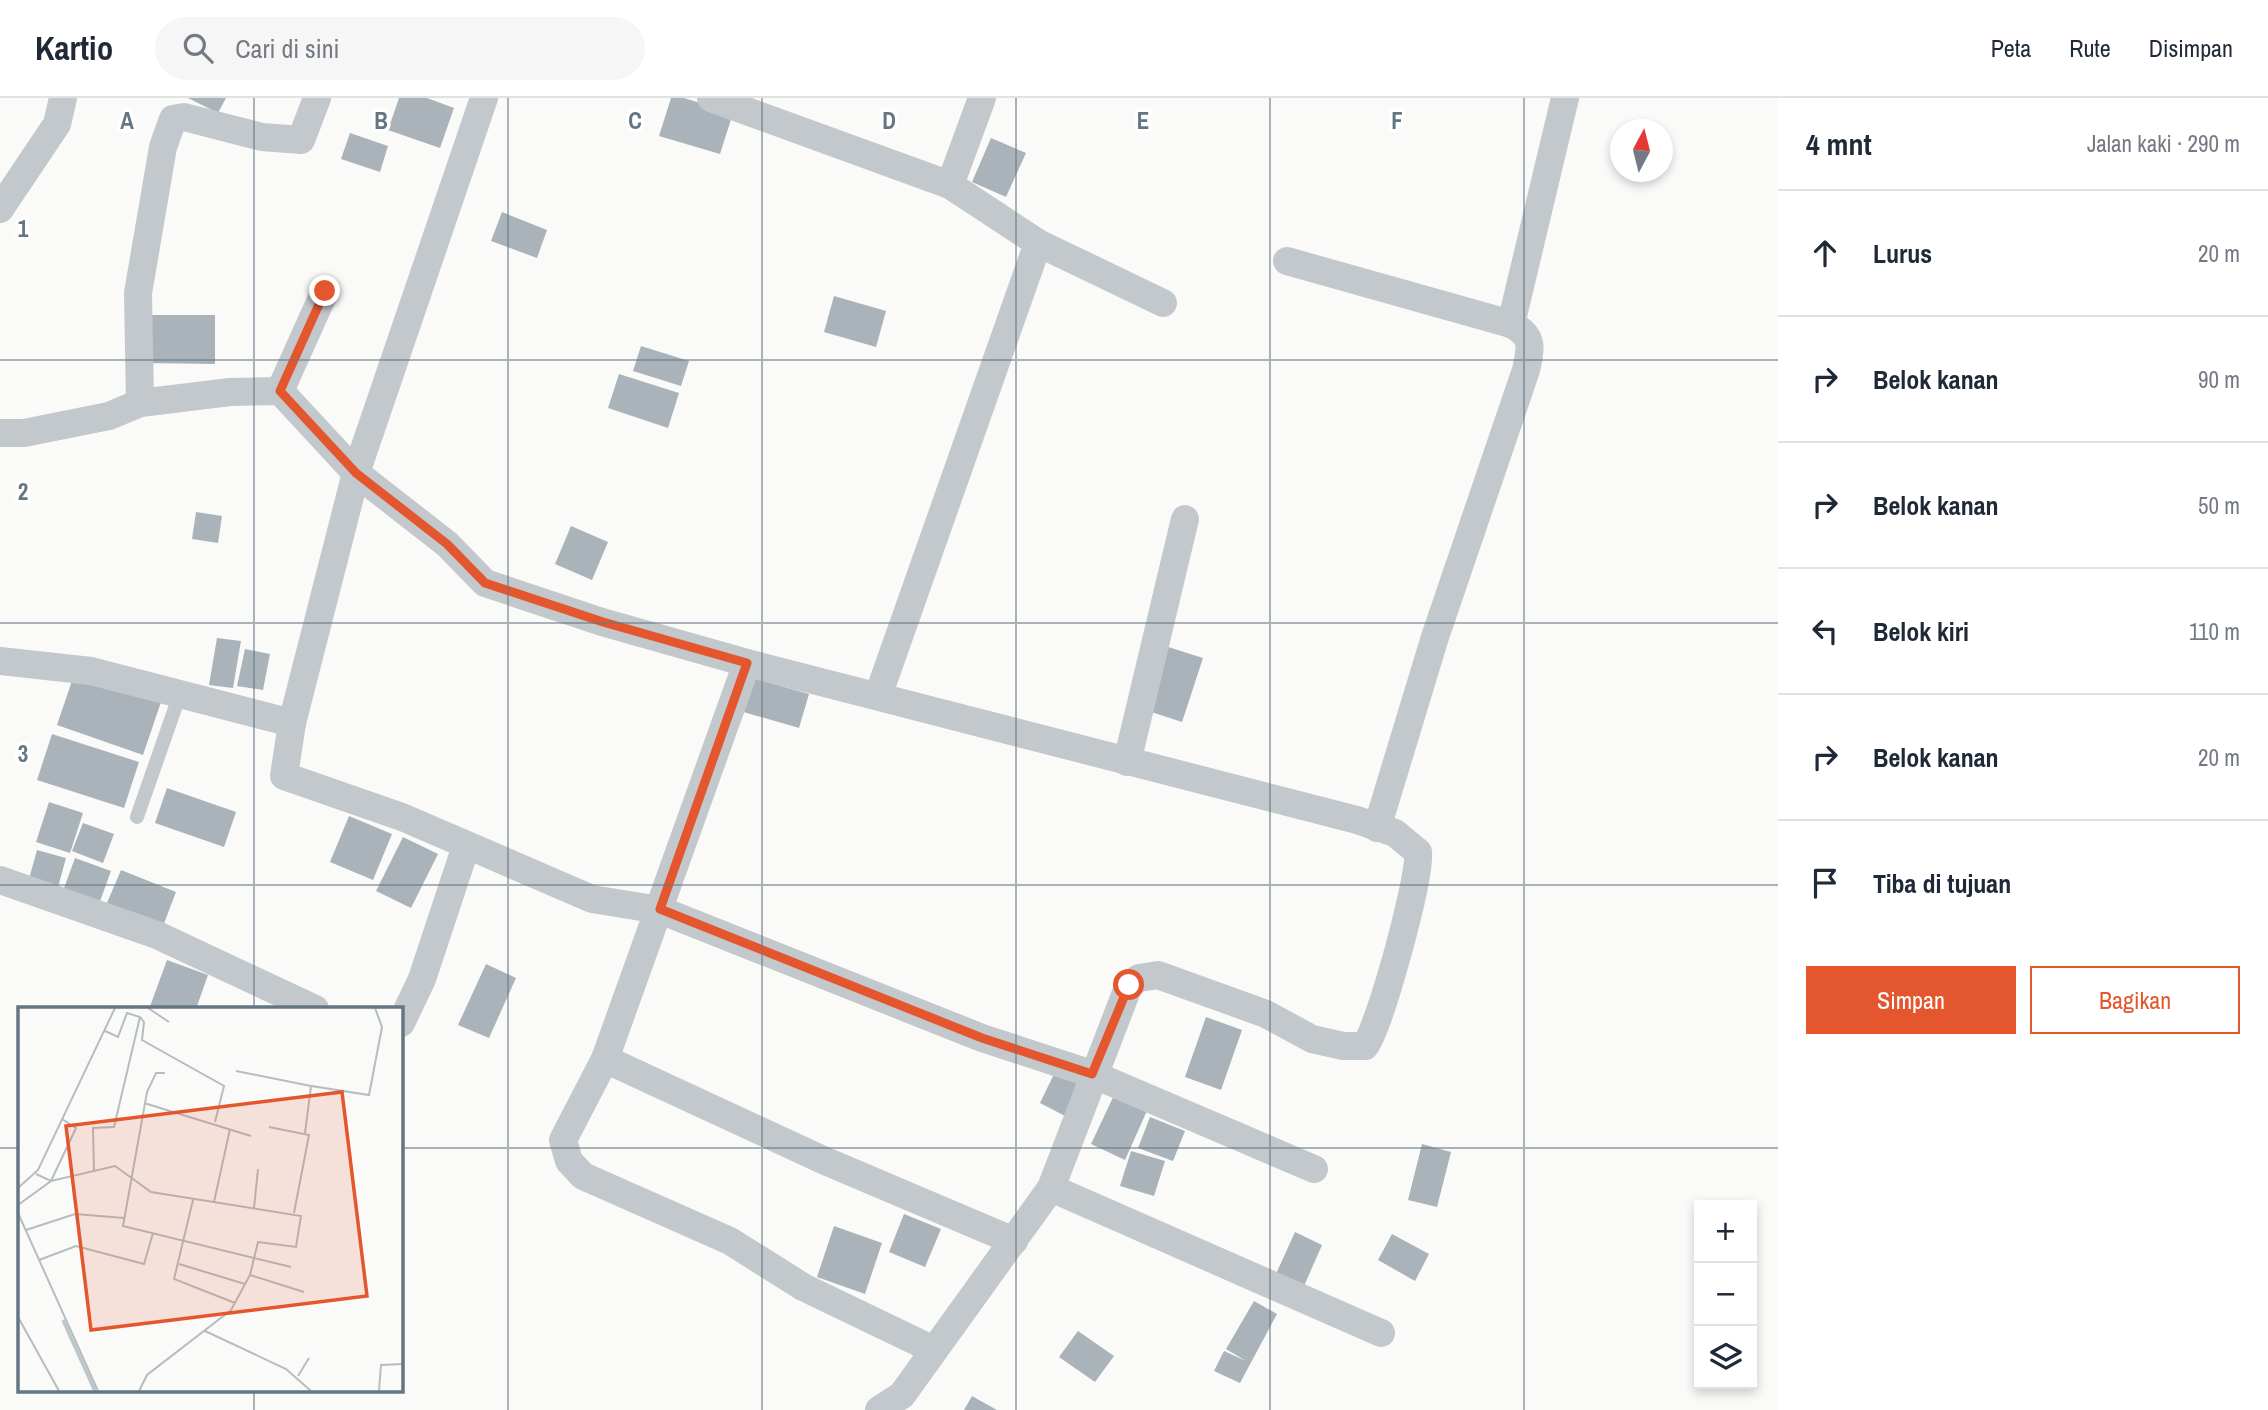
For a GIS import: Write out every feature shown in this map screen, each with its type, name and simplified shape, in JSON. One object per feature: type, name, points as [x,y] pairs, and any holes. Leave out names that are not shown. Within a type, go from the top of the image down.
[{"type":"street","points":[[0,209],[57,124],[63,98]]},
{"type":"street","points":[[139,403],[138,293],[163,147],[173,119],[184,117],[262,137],[301,140],[317,98]]},
{"type":"street","points":[[484,98],[356,473],[292,723],[283,769],[287,779],[402,817],[592,899],[660,909],[982,1038],[1092,1074],[1314,1169]]},
{"type":"street","points":[[711,98],[950,185],[1038,243],[1163,303]]},
{"type":"street","points":[[950,185],[982,98]]},
{"type":"street","points":[[1511,324],[1565,98]]},
{"type":"street","points":[[878,696],[1038,243]]},
{"type":"street","points":[[1287,261],[1511,324],[1525,332],[1532,344],[1526,369],[1434,637],[1377,828]]},
{"type":"street","points":[[280,391],[325,291]]},
{"type":"street","points":[[0,433],[24,433],[109,416],[139,403],[230,392],[280,391],[356,473],[447,544],[485,583],[603,622],[747,663],[1357,820],[1395,833],[1418,852],[1416,881],[1381,1012],[1365,1046],[1343,1046],[1312,1039],[1266,1014],[1158,975],[1139,978],[1129,985],[1092,1074],[1051,1188],[902,1395],[879,1410]]},
{"type":"street","points":[[1127,762],[1185,519]]},
{"type":"street","points":[[0,661],[91,671],[292,723]]},
{"type":"street","points":[[747,663],[605,1059],[563,1140],[564,1152],[583,1176],[730,1241],[803,1287],[934,1350]]},
{"type":"street","points":[[402,1021],[422,979],[466,846]]},
{"type":"street","points":[[0,880],[157,935],[311,1007]]},
{"type":"street","points":[[605,1059],[823,1160],[1014,1241]]},
{"type":"street","points":[[1051,1188],[1381,1333]]},
{"type":"lane","points":[[136,817],[180,694]]},
{"type":"building","points":[[188,98],[226,98],[218,113]]},
{"type":"building","points":[[399,98],[427,98],[454,108],[440,148],[388,130]]},
{"type":"building","points":[[671,98],[684,98],[733,113],[720,154],[659,136]]},
{"type":"building","points":[[350,133],[388,146],[380,172],[341,159]]},
{"type":"building","points":[[991,138],[1026,153],[1006,197],[972,182]]},
{"type":"building","points":[[502,212],[547,230],[537,258],[491,241]]},
{"type":"building","points":[[834,296],[886,311],[876,347],[824,332]]},
{"type":"building","points":[[144,315],[215,315],[215,364],[143,363]]},
{"type":"building","points":[[641,346],[689,361],[681,386],[633,371]]},
{"type":"building","points":[[619,374],[679,393],[668,428],[608,408]]},
{"type":"building","points":[[196,512],[222,516],[218,543],[192,539]]},
{"type":"building","points":[[571,526],[608,542],[592,580],[555,564]]},
{"type":"building","points":[[217,638],[241,641],[233,688],[209,685]]},
{"type":"building","points":[[1165,646],[1203,658],[1182,722],[1145,710]]},
{"type":"building","points":[[245,649],[270,654],[263,690],[237,686]]},
{"type":"building","points":[[75,672],[161,702],[143,755],[57,725]]},
{"type":"building","points":[[750,677],[809,694],[799,728],[740,711]]},
{"type":"building","points":[[52,734],[139,762],[124,808],[37,780]]},
{"type":"building","points":[[167,788],[236,812],[224,847],[155,823]]},
{"type":"building","points":[[49,802],[83,813],[70,853],[36,842]]},
{"type":"building","points":[[349,816],[392,834],[373,880],[330,862]]},
{"type":"building","points":[[83,823],[114,834],[103,863],[72,851]]},
{"type":"building","points":[[403,837],[438,854],[411,908],[376,891]]},
{"type":"building","points":[[37,850],[66,858],[58,887],[29,879]]},
{"type":"building","points":[[75,858],[111,871],[99,904],[63,891]]},
{"type":"building","points":[[121,870],[176,892],[163,926],[107,903]]},
{"type":"building","points":[[167,960],[208,975],[197,1007],[150,1007]]},
{"type":"building","points":[[486,964],[516,978],[489,1038],[458,1025]]},
{"type":"building","points":[[1206,1017],[1242,1030],[1221,1090],[1185,1077]]},
{"type":"building","points":[[1056,1070],[1083,1083],[1067,1117],[1040,1103]]},
{"type":"building","points":[[1117,1089],[1150,1104],[1125,1160],[1091,1144]]},
{"type":"building","points":[[1150,1117],[1185,1131],[1173,1161],[1138,1148]]},
{"type":"building","points":[[1422,1144],[1451,1152],[1437,1207],[1408,1200]]},
{"type":"building","points":[[1131,1151],[1165,1161],[1154,1196],[1120,1186]]},
{"type":"building","points":[[904,1214],[941,1229],[925,1267],[889,1252]]},
{"type":"building","points":[[834,1226],[882,1243],[865,1294],[817,1277]]},
{"type":"building","points":[[1295,1232],[1322,1245],[1304,1286],[1276,1274]]},
{"type":"building","points":[[1392,1234],[1429,1254],[1415,1281],[1378,1260]]},
{"type":"building","points":[[1254,1301],[1277,1314],[1240,1383],[1214,1371],[1224,1351],[1246,1361],[1226,1349]]},
{"type":"building","points":[[1078,1331],[1114,1356],[1095,1382],[1059,1357]]},
{"type":"building","points":[[972,1396],[997,1410],[964,1410]]},
{"type":"route","points":[[325,291],[280,391],[356,473],[447,544],[485,583],[603,622],[747,663],[660,909],[982,1038],[1092,1074],[1129,985]]}]
